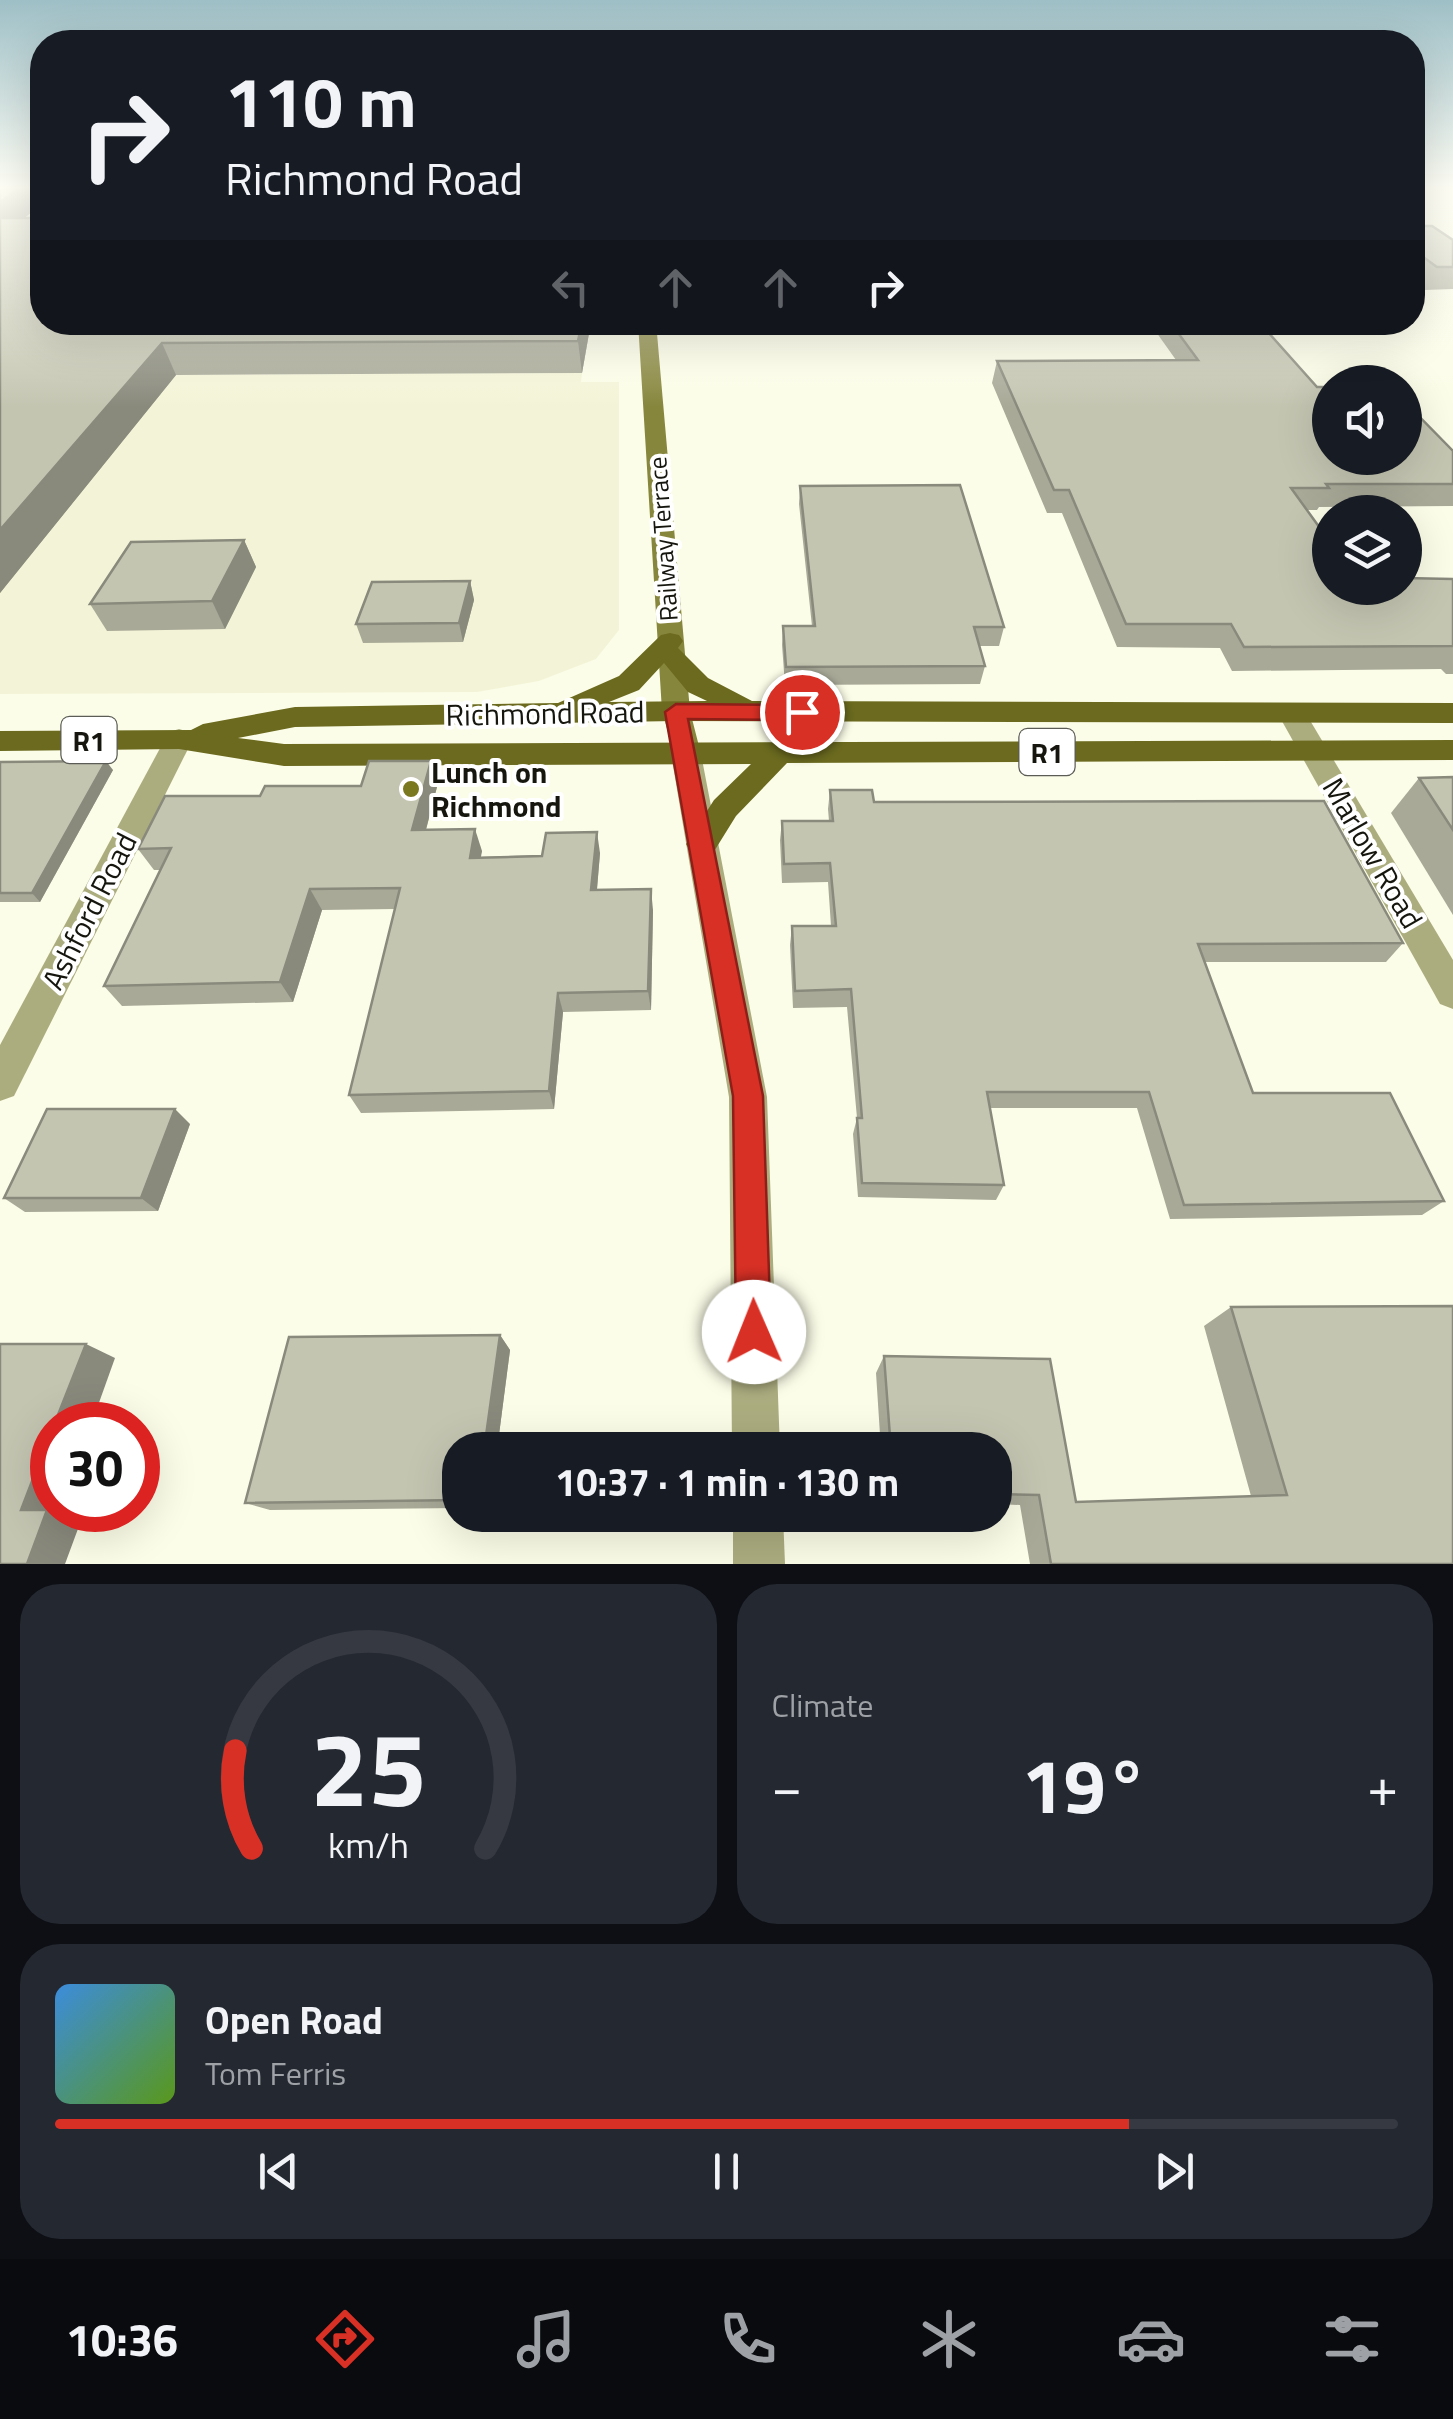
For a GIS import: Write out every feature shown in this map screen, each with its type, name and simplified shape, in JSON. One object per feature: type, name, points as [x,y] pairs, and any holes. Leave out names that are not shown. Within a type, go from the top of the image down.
[{"type":"main road","name":"Railway Terrace","points":[[648,335],[676,712],[686,754]]},
{"type":"main road","points":[[561,713],[629,682],[671,648],[698,686],[734,706],[763,712]]},
{"type":"main road","name":"Richmond Road","points":[[179,739],[295,717],[676,712],[1453,713]]},
{"type":"main road","name":"Richmond Road","points":[[0,740],[179,739],[284,755],[1453,750]]},
{"type":"main road","points":[[702,844],[724,808],[778,754]]},
{"type":"street","name":"Marlow Road","points":[[1292,714],[1453,994]]},
{"type":"street","name":"Ashford Road","points":[[0,1083],[179,739]]},
{"type":"street","points":[[686,754],[748,1096],[756,1432]]},
{"type":"street","points":[[758,1532],[759,1564]]},
{"type":"shaded area","points":[[582,373],[581,382],[619,382],[619,630],[596,659],[539,681],[477,692],[0,694],[0,376]]},
{"type":"building","points":[[0,261],[30,261],[30,335],[579,335],[578,341],[162,343],[0,530]]},
{"type":"building","points":[[1429,261],[1453,261],[1453,267],[1437,267]]},
{"type":"building","points":[[1180,335],[1271,335],[1312,381],[1312,475],[1422,475],[1422,419],[1453,451],[1453,484],[1326,484],[1329,488],[1291,488],[1312,517],[1312,605],[1422,605],[1422,578],[1453,579],[1453,646],[1244,647],[1231,624],[1126,624],[1069,490],[1054,490],[997,361],[1198,360]]},
{"type":"building","points":[[960,485],[1004,627],[974,627],[985,666],[786,667],[783,626],[815,626],[800,486]]},
{"type":"building","points":[[244,540],[212,601],[90,604],[131,542]]},
{"type":"building","points":[[470,581],[459,623],[356,624],[372,582]]},
{"type":"building","points":[[106,761],[32,893],[0,893],[0,762]]},
{"type":"building","points":[[369,761],[431,761],[412,830],[475,829],[470,858],[542,856],[546,833],[597,832],[591,890],[651,889],[648,991],[558,993],[549,1091],[349,1095],[400,888],[310,889],[280,982],[104,986],[171,848],[138,849],[165,796],[260,796],[265,786],[361,786]]},
{"type":"building","points":[[1453,777],[1453,830],[1419,778]]},
{"type":"building","points":[[830,790],[872,790],[874,802],[1324,801],[1403,943],[1198,944],[1253,1093],[1390,1093],[1444,1201],[1184,1205],[1149,1092],[987,1092],[1004,1185],[862,1183],[857,1118],[862,1118],[851,989],[795,991],[792,926],[836,926],[830,863],[784,864],[782,821],[833,821]]},
{"type":"building","points":[[47,1109],[175,1109],[141,1198],[4,1198]]},
{"type":"building","points":[[1453,1306],[1453,1564],[1051,1564],[1039,1495],[1012,1494],[1012,1432],[890,1432],[884,1356],[1050,1359],[1076,1502],[1287,1495],[1231,1307]]},
{"type":"building","points":[[500,1335],[487,1432],[442,1432],[442,1500],[245,1503],[289,1337]]},
{"type":"building","points":[[0,1344],[86,1344],[63,1402],[30,1402],[30,1486],[21,1510],[30,1510],[30,1532],[39,1532],[27,1564],[0,1564]]},
{"type":"place","name":"Lunch on Richmond","points":[[411,789]]},
{"type":"route","points":[[754,1332],[748,1096],[676,712],[802,712]]}]
